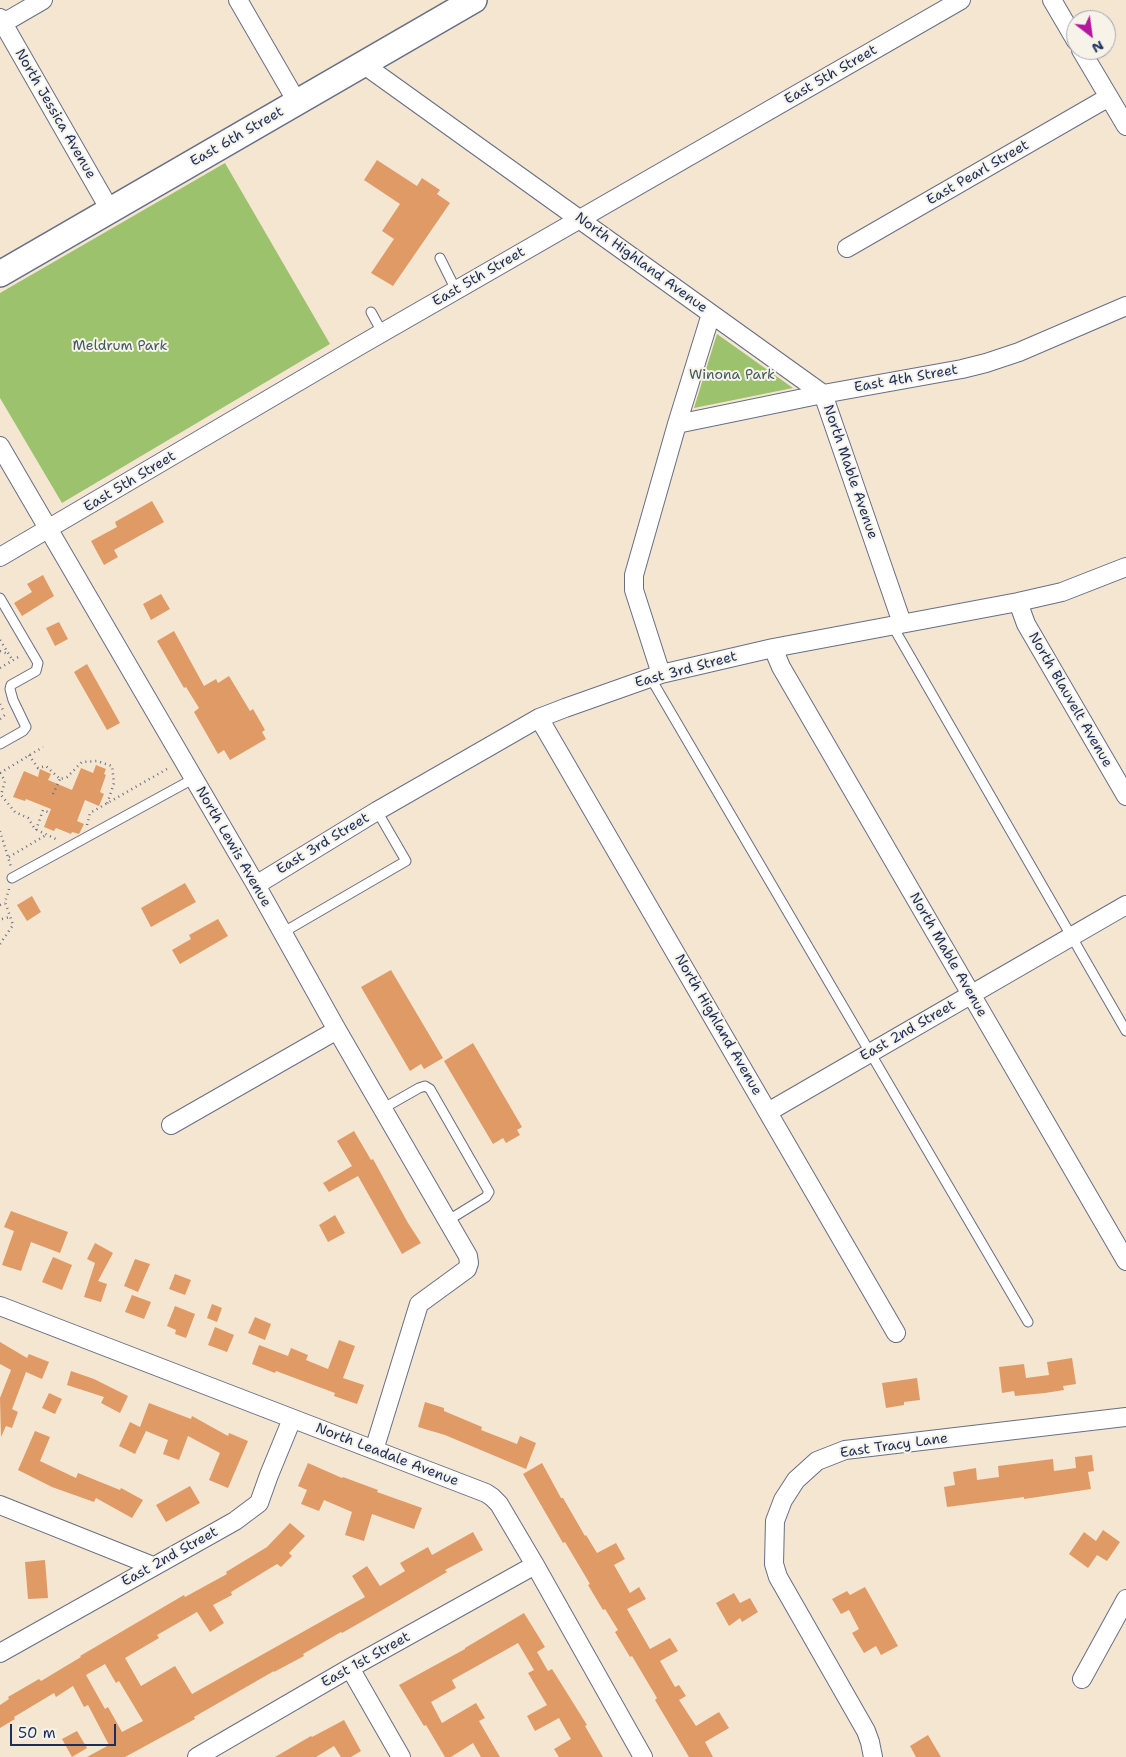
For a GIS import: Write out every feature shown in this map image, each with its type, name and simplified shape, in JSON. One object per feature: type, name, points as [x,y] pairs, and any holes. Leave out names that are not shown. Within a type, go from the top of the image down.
[{"type":"main road","name":"East 6th Street","points":[[0,274],[474,0]]},
{"type":"street","points":[[1,22],[43,0]]},
{"type":"street","points":[[238,0],[297,102]]},
{"type":"street","name":"East 5th Street","points":[[0,557],[49,530],[382,332],[961,0]]},
{"type":"street","points":[[1052,0],[1066,24]]},
{"type":"street","name":"North Jessica Avenue","points":[[1,22],[110,210]]},
{"type":"street","points":[[1087,60],[1126,126]]},
{"type":"street","name":"North Highland Avenue","points":[[363,64],[711,314],[634,575],[634,590],[656,675]]},
{"type":"street","name":"East Pearl Street","points":[[847,248],[1109,97]]},
{"type":"street","name":"East 4th Street","points":[[677,424],[986,363],[1019,352],[1126,306]]},
{"type":"street","name":"North Mable Avenue","points":[[711,314],[823,394],[897,624]]},
{"type":"street","name":"North Lewis Avenue","points":[[0,446],[256,885],[382,1109],[465,1249],[469,1262],[467,1269],[419,1304],[374,1450]]},
{"type":"street","name":"East 3rd Street","points":[[256,885],[377,811],[539,718],[656,675],[773,648],[1062,592],[1126,567]]},
{"type":"street","name":"North Blauvelt Avenue","points":[[1018,602],[1026,624],[1126,796]]},
{"type":"street","name":"North Mable Avenue","points":[[773,648],[781,667],[1126,1261]]},
{"type":"street","name":"North Highland Avenue","points":[[539,718],[896,1333]]},
{"type":"street","name":"East 2nd Street","points":[[768,1112],[1126,905]]},
{"type":"street","points":[[171,1125],[337,1030]]},
{"type":"street","name":"North Leadale Avenue","points":[[0,1306],[486,1493],[492,1497],[499,1504],[535,1565],[644,1757]]},
{"type":"street","name":"East Tracy Lane","points":[[873,1757],[866,1731],[778,1577],[776,1570],[774,1552],[775,1521],[783,1500],[796,1480],[817,1461],[845,1450],[1126,1417]]},
{"type":"street","name":"East 2nd Street","points":[[0,1653],[235,1521],[259,1503],[292,1419]]},
{"type":"street","points":[[0,1505],[153,1566]]},
{"type":"street","name":"East 1st Street","points":[[197,1757],[350,1668],[535,1565]]},
{"type":"street","points":[[1082,1679],[1126,1599]]},
{"type":"street","points":[[350,1668],[401,1757]]},
{"type":"lane","points":[[440,258],[456,290]]},
{"type":"lane","points":[[371,312],[382,332]]},
{"type":"lane","points":[[0,598],[38,663],[36,671],[11,685],[10,689],[13,700],[26,727],[23,731],[0,744]]},
{"type":"lane","points":[[897,624],[1071,937],[1126,1030]]},
{"type":"lane","points":[[656,675],[870,1053],[1028,1322]]},
{"type":"lane","points":[[13,877],[193,779]]},
{"type":"lane","points":[[282,933],[406,860],[377,811]]},
{"type":"lane","points":[[382,1109],[419,1088],[425,1086],[430,1088],[489,1192],[486,1196],[448,1221]]},
{"type":"path","points":[[0,640],[12,661]]},
{"type":"path","points":[[0,668],[30,650]]},
{"type":"path","points":[[0,651],[9,655]]},
{"type":"path","points":[[0,704],[7,715],[0,719]]},
{"type":"path","points":[[42,747],[0,773],[5,780],[0,795],[15,812],[28,818],[36,830],[71,846]]},
{"type":"path","points":[[29,755],[38,768],[46,766],[60,780]]},
{"type":"path","points":[[53,794],[60,780],[67,777],[82,762],[98,761],[112,766],[114,783],[107,804]]},
{"type":"path","points":[[84,838],[90,813],[168,769]]},
{"type":"path","points":[[36,830],[43,810],[50,813]]},
{"type":"path","points":[[0,831],[13,877],[5,903],[12,926],[0,944]]},
{"type":"path","points":[[8,857],[46,834]]},
{"type":"path","points":[[0,904],[5,903]]},
{"type":"path","points":[[2,919],[10,917]]},
{"type":"green space","name":"Meldrum Park","points":[[225,163],[330,344],[62,503],[0,398],[0,293]]},
{"type":"green space","name":"Winona Park","points":[[717,334],[793,388],[694,408]]},
{"type":"building","points":[[377,160],[417,186],[422,178],[440,190],[437,194],[450,203],[393,286],[371,273],[394,239],[382,231],[400,204],[364,180]]},
{"type":"building","points":[[152,501],[164,522],[114,550],[118,557],[104,565],[91,541],[117,527],[115,522]]},
{"type":"building","points":[[43,575],[54,596],[22,616],[14,603],[32,592],[27,584]]},
{"type":"building","points":[[161,594],[170,609],[151,620],[143,604]]},
{"type":"building","points":[[59,622],[68,639],[55,646],[46,628]]},
{"type":"building","points":[[174,631],[204,686],[216,679],[218,683],[229,676],[250,711],[253,709],[265,730],[262,732],[266,739],[230,760],[224,750],[218,754],[194,712],[199,708],[186,687],[184,688],[157,641]]},
{"type":"building","points":[[87,664],[120,723],[107,730],[74,672]]},
{"type":"building","points":[[96,765],[106,769],[104,774],[106,775],[100,792],[104,794],[99,806],[85,800],[77,821],[84,824],[79,834],[72,832],[71,834],[56,828],[54,831],[44,827],[51,809],[26,799],[25,801],[13,797],[24,771],[38,777],[40,769],[51,774],[48,780],[72,790],[81,768],[93,773]]},
{"type":"building","points":[[185,883],[196,902],[151,927],[141,908]]},
{"type":"building","points":[[32,896],[41,912],[27,921],[17,905]]},
{"type":"building","points":[[218,919],[228,936],[180,964],[172,950],[191,939],[189,935]]},
{"type":"building","points":[[391,970],[443,1058],[424,1069],[421,1064],[410,1071],[361,987]]},
{"type":"building","points":[[473,1043],[522,1127],[517,1130],[520,1135],[506,1143],[503,1138],[493,1144],[444,1061]]},
{"type":"building","points":[[354,1131],[371,1160],[373,1159],[421,1243],[402,1254],[358,1176],[329,1192],[323,1183],[352,1166],[337,1141]]},
{"type":"building","points":[[11,1211],[68,1232],[60,1253],[31,1242],[21,1271],[2,1265],[14,1231],[4,1227]]},
{"type":"building","points":[[335,1215],[345,1233],[328,1242],[319,1225]]},
{"type":"building","points":[[95,1243],[113,1253],[98,1281],[107,1284],[101,1302],[84,1297],[95,1263],[87,1259]]},
{"type":"building","points":[[53,1257],[72,1265],[62,1290],[42,1282]]},
{"type":"building","points":[[135,1259],[150,1264],[138,1292],[124,1286]]},
{"type":"building","points":[[175,1274],[191,1280],[185,1295],[169,1289]]},
{"type":"building","points":[[132,1295],[151,1302],[144,1319],[125,1312]]},
{"type":"building","points":[[212,1304],[222,1308],[217,1322],[207,1318]]},
{"type":"building","points":[[175,1306],[195,1314],[186,1338],[175,1334],[176,1330],[167,1326]]},
{"type":"building","points":[[255,1317],[271,1324],[265,1340],[248,1333]]},
{"type":"building","points":[[215,1327],[234,1335],[227,1352],[208,1345]]},
{"type":"building","points":[[339,1340],[355,1346],[343,1378],[364,1385],[357,1404],[334,1396],[335,1393],[252,1364],[259,1345],[288,1356],[291,1348],[308,1355],[306,1360],[328,1369]]},
{"type":"building","points":[[0,1342],[27,1358],[29,1354],[49,1362],[42,1379],[26,1372],[12,1409],[18,1412],[12,1428],[6,1426],[1,1437],[0,1398],[11,1370],[0,1364]]},
{"type":"building","points":[[1072,1358],[1076,1384],[1063,1386],[1064,1390],[1015,1396],[1014,1391],[1002,1393],[999,1367],[1024,1364],[1026,1378],[1049,1375],[1047,1362]]},
{"type":"building","points":[[71,1371],[94,1379],[128,1396],[120,1413],[101,1403],[104,1397],[67,1385]]},
{"type":"building","points":[[917,1378],[920,1400],[904,1402],[904,1405],[886,1408],[882,1383]]},
{"type":"building","points":[[49,1393],[62,1399],[55,1414],[42,1408]]},
{"type":"building","points":[[425,1402],[444,1408],[444,1411],[482,1427],[481,1430],[517,1444],[520,1436],[536,1443],[526,1469],[445,1435],[418,1427]]},
{"type":"building","points":[[149,1403],[191,1419],[192,1416],[228,1436],[229,1433],[248,1441],[228,1488],[209,1480],[220,1453],[188,1436],[179,1460],[163,1454],[168,1440],[146,1431],[135,1454],[119,1446],[130,1422],[140,1427]]},
{"type":"building","points":[[35,1431],[50,1437],[40,1461],[76,1478],[78,1473],[120,1490],[121,1488],[143,1500],[132,1518],[96,1498],[94,1502],[52,1487],[18,1470]]},
{"type":"building","points":[[1092,1455],[1094,1471],[1088,1472],[1091,1489],[1024,1499],[1024,1497],[947,1507],[944,1487],[955,1485],[953,1472],[976,1468],[977,1480],[999,1477],[998,1466],[1053,1459],[1054,1471],[1076,1468],[1075,1457]]},
{"type":"building","points":[[308,1463],[342,1478],[378,1490],[377,1492],[422,1508],[414,1529],[372,1514],[364,1541],[345,1535],[352,1512],[324,1500],[319,1511],[301,1504],[307,1490],[298,1486]]},
{"type":"building","points":[[542,1463],[561,1498],[563,1498],[597,1553],[616,1543],[625,1559],[614,1565],[630,1593],[639,1587],[646,1599],[627,1609],[650,1649],[670,1638],[678,1651],[660,1661],[675,1687],[679,1685],[686,1696],[679,1700],[696,1726],[719,1712],[729,1728],[705,1742],[713,1757],[689,1757],[655,1700],[657,1698],[615,1632],[618,1630],[605,1609],[603,1610],[565,1542],[563,1543],[523,1474]]},
{"type":"building","points":[[190,1486],[200,1503],[166,1522],[156,1505]]},
{"type":"building","points":[[290,1523],[305,1536],[289,1553],[292,1556],[281,1567],[277,1564],[231,1592],[232,1595],[213,1605],[224,1623],[210,1632],[197,1612],[157,1635],[159,1638],[125,1658],[141,1686],[175,1666],[192,1694],[365,1597],[352,1576],[367,1566],[380,1586],[405,1571],[400,1563],[428,1547],[432,1555],[473,1532],[483,1550],[445,1570],[447,1572],[303,1654],[304,1656],[274,1671],[194,1717],[195,1719],[125,1757],[87,1757],[109,1745],[88,1705],[84,1707],[73,1686],[56,1697],[54,1693],[14,1717],[15,1719],[0,1728],[0,1705],[9,1699],[8,1697],[39,1679],[41,1681],[184,1595],[185,1597],[227,1574],[226,1572],[267,1547]],"holes":[[[105,1664],[116,1683],[119,1681],[143,1721],[122,1732],[108,1707],[105,1709],[86,1675]]]},
{"type":"building","points":[[1103,1530],[1120,1542],[1107,1561],[1097,1555],[1088,1568],[1069,1554],[1084,1532],[1096,1541]]},
{"type":"building","points":[[45,1560],[48,1598],[28,1599],[25,1562]]},
{"type":"building","points":[[865,1587],[898,1646],[881,1655],[876,1646],[864,1653],[852,1633],[859,1629],[849,1610],[841,1614],[832,1599],[847,1591],[850,1595]]},
{"type":"building","points":[[734,1593],[740,1603],[750,1598],[758,1612],[742,1622],[740,1618],[729,1626],[716,1603]]},
{"type":"building","points":[[524,1613],[545,1647],[537,1652],[548,1671],[552,1669],[587,1725],[585,1726],[603,1757],[559,1757],[554,1749],[571,1739],[559,1718],[535,1731],[527,1716],[547,1705],[528,1673],[534,1670],[518,1643],[452,1680],[456,1688],[431,1702],[442,1723],[476,1703],[485,1718],[479,1721],[500,1757],[481,1757],[473,1743],[451,1757],[445,1757],[399,1685],[465,1649]]},
{"type":"building","points":[[344,1720],[361,1751],[351,1757],[341,1757],[334,1746],[316,1757],[275,1757],[311,1736]]},
{"type":"building","points":[[77,1731],[87,1748],[72,1757],[62,1739]]},
{"type":"building","points":[[928,1735],[941,1757],[916,1757],[910,1746]]}]
